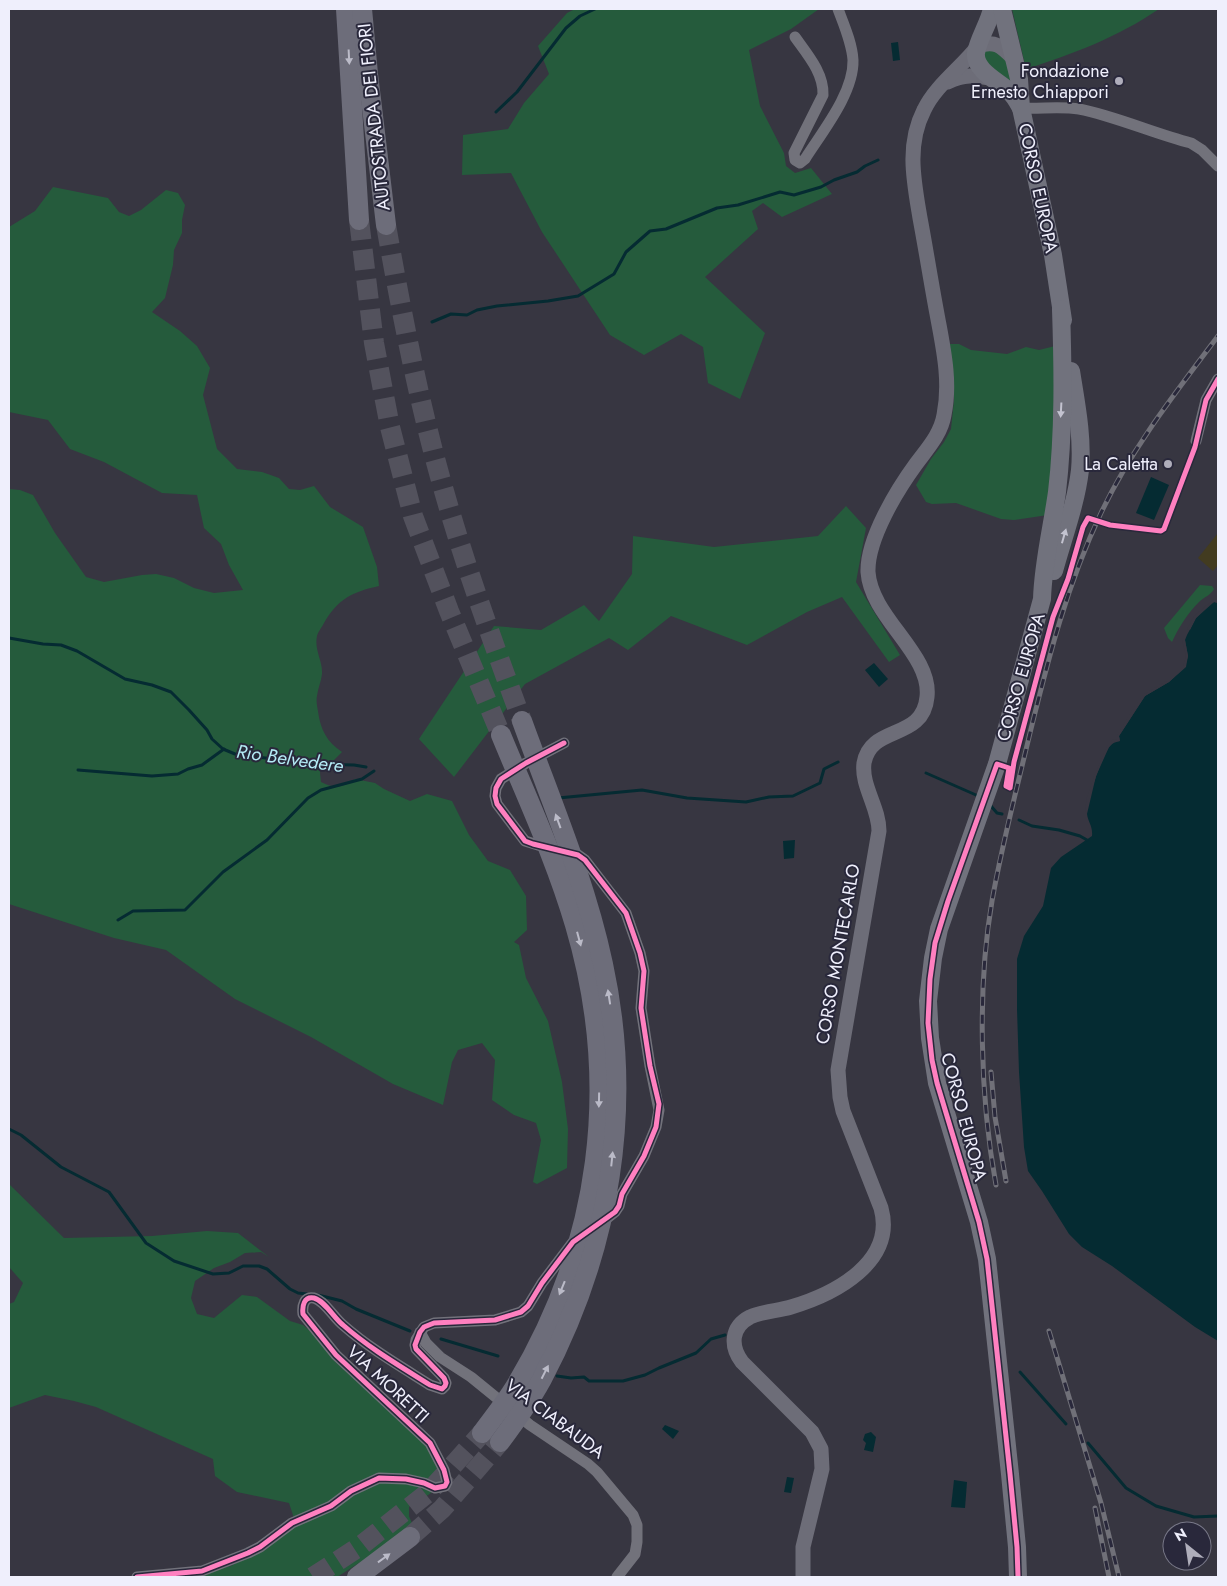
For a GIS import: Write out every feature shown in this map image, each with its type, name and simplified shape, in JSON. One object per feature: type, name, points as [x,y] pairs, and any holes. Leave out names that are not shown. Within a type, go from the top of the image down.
[{"type":"highway","name":"AUTOSTRADA DEI FIORI","points":[[346,9],[360,220]]},
{"type":"highway","name":"AUTOSTRADA DEI FIORI","points":[[362,9],[386,225]]},
{"type":"highway","points":[[482,1433],[514,1387],[548,1323],[572,1262],[597,1208],[612,1161],[616,1124],[616,1053],[608,992],[591,917],[522,721]]},
{"type":"highway","points":[[500,1442],[526,1406],[541,1380],[570,1320],[586,1281],[597,1208],[596,1156],[599,1124],[599,1065],[592,1000],[575,925],[543,836],[501,735]]},
{"type":"highway","points":[[357,1577],[410,1538]]},
{"type":"main road","points":[[992,9],[978,46],[977,59],[986,73],[1013,95],[1027,112]]},
{"type":"main road","name":"CORSO EUROPA","points":[[1002,9],[1027,112],[1061,308],[1080,442],[1080,469],[1077,485],[1052,581],[1042,599]]},
{"type":"main road","points":[[942,85],[978,46],[989,42],[998,45],[1013,58]]},
{"type":"main road","points":[[942,85],[953,79],[971,75],[993,79]]},
{"type":"main road","name":"CORSO MONTECARLO","points":[[803,1577],[803,1547],[822,1469],[821,1449],[812,1432],[742,1362],[734,1348],[734,1337],[742,1323],[752,1317],[807,1302],[854,1276],[872,1259],[880,1248],[883,1235],[883,1217],[880,1202],[842,1111],[838,1070],[880,831],[877,813],[864,775],[866,757],[870,747],[881,738],[913,724],[924,711],[927,699],[926,682],[921,668],[888,620],[873,593],[869,580],[868,564],[874,539],[892,503],[908,474],[936,436],[943,420],[946,402],[946,369],[914,184],[912,156],[916,130],[923,110],[942,85]]},
{"type":"main road","name":"CORSO EUROPA","points":[[1018,1577],[1007,1443],[984,1241],[942,1102],[934,1068],[928,1001],[932,958],[937,936],[996,764],[1042,599],[1043,580],[1058,482],[1063,375],[1061,308]]},
{"type":"main road","points":[[1058,482],[1066,490],[1070,490],[1077,485]]},
{"type":"street","points":[[795,37],[818,71],[823,86],[823,95],[794,153],[795,160],[800,163],[805,159],[844,97],[852,74],[853,58],[838,9]]},
{"type":"street","points":[[1027,112],[1063,107],[1110,118],[1191,143],[1202,150],[1218,166]]},
{"type":"street","points":[[1196,441],[1206,400],[1218,379]]},
{"type":"street","points":[[420,1332],[424,1327],[434,1323],[495,1320],[521,1312],[528,1306],[542,1283],[573,1242],[615,1212],[619,1206],[622,1194],[644,1156],[656,1127],[659,1104],[650,1066],[641,1008],[644,971],[640,953],[626,913],[585,860],[578,855],[526,841],[497,804],[495,796],[496,788],[501,779],[564,743]]},
{"type":"street","name":"VIA MORETTI","points":[[137,1577],[202,1571],[248,1554],[292,1523],[313,1512],[331,1506],[356,1489],[379,1478],[406,1479],[424,1483],[435,1488],[445,1486],[447,1482],[444,1470],[430,1443],[336,1355],[303,1314],[302,1306],[309,1298],[315,1298],[356,1336],[430,1385],[442,1389],[446,1386],[444,1378],[416,1349],[415,1345],[420,1332]]},
{"type":"street","name":"VIA CIABAUDA","points":[[420,1332],[426,1343],[440,1356],[471,1377],[530,1424],[588,1464],[597,1472],[633,1516],[637,1525],[638,1542],[635,1554],[617,1577]]},
{"type":"green space","points":[[575,9],[819,9],[791,29],[749,50],[760,106],[784,153],[786,166],[795,173],[811,168],[832,194],[782,217],[763,203],[752,211],[758,229],[705,277],[765,333],[740,399],[708,383],[703,347],[681,334],[644,355],[610,335],[542,232],[511,173],[462,175],[463,135],[508,129],[524,103],[549,74],[538,46],[567,13]]},
{"type":"green space","points":[[1012,9],[1159,9],[1128,28],[1095,44],[1026,69]]},
{"type":"green space","points":[[985,48],[1003,54],[1014,84],[987,65],[982,52]]},
{"type":"green space","points":[[53,187],[108,198],[119,212],[129,216],[141,210],[166,190],[178,193],[185,205],[182,233],[174,250],[173,265],[165,298],[152,312],[180,331],[197,346],[210,368],[203,395],[217,449],[237,469],[262,472],[279,478],[289,489],[300,490],[314,486],[330,507],[363,527],[377,567],[379,586],[353,594],[340,602],[319,631],[316,641],[322,669],[317,699],[319,718],[328,739],[342,752],[333,761],[321,764],[321,782],[330,786],[338,786],[355,779],[375,783],[410,801],[427,794],[452,801],[469,835],[488,861],[510,870],[526,896],[527,930],[514,942],[519,945],[526,978],[548,1021],[562,1082],[568,1129],[567,1168],[537,1184],[533,1182],[541,1140],[536,1123],[514,1115],[492,1100],[495,1060],[482,1043],[458,1050],[452,1062],[443,1105],[393,1084],[311,1037],[235,999],[166,950],[114,938],[9,904],[9,489],[20,490],[33,495],[55,533],[86,577],[104,582],[156,574],[174,578],[194,588],[214,593],[243,590],[229,565],[221,544],[204,528],[197,495],[162,493],[104,462],[70,449],[48,420],[9,412],[9,227],[35,211]]},
{"type":"green space","points":[[950,344],[959,344],[971,350],[1007,354],[1026,347],[1039,350],[1055,346],[1055,439],[1048,515],[1014,520],[1001,519],[956,503],[932,504],[926,502],[916,485],[951,429],[954,400]]},
{"type":"green space","points":[[846,506],[866,528],[856,582],[900,655],[889,662],[842,597],[807,612],[747,645],[671,616],[628,650],[609,638],[525,684],[454,777],[419,739],[494,626],[541,630],[584,605],[599,621],[632,574],[633,536],[714,547],[818,536]]},
{"type":"green space","points":[[1200,585],[1212,586],[1214,589],[1191,611],[1180,626],[1172,642],[1164,628]]},
{"type":"green space","points":[[9,1184],[64,1238],[152,1236],[207,1231],[238,1233],[269,1257],[261,1252],[245,1253],[230,1262],[214,1268],[195,1281],[191,1298],[197,1314],[214,1318],[242,1295],[257,1297],[290,1321],[303,1325],[425,1441],[442,1477],[432,1492],[409,1507],[409,1516],[414,1528],[337,1577],[188,1577],[231,1566],[284,1534],[294,1518],[289,1503],[237,1492],[215,1476],[213,1459],[96,1407],[45,1395],[9,1408],[9,1304],[14,1302],[23,1283],[9,1267]]},
{"type":"sand","points":[[1218,533],[1218,565],[1213,571],[1198,558]]},
{"type":"water","points":[[898,42],[900,60],[893,61],[891,43]]},
{"type":"water","points":[[1151,477],[1169,485],[1154,520],[1136,513]]},
{"type":"water","points":[[1214,602],[1218,603],[1218,1341],[1195,1327],[1112,1266],[1082,1247],[1069,1234],[1028,1171],[1024,1147],[1017,1009],[1017,959],[1024,936],[1043,906],[1051,868],[1061,857],[1092,836],[1087,808],[1103,759],[1110,746],[1120,741],[1119,736],[1145,696],[1169,682],[1185,667],[1188,656],[1185,640],[1187,635],[1196,618]]},
{"type":"water","points":[[874,663],[888,679],[879,687],[865,670]]},
{"type":"water","points":[[795,840],[794,858],[784,859],[783,841]]},
{"type":"water","points":[[665,1425],[679,1431],[673,1439],[662,1429]]},
{"type":"water","points":[[871,1432],[876,1437],[873,1452],[864,1450],[866,1443],[863,1440],[865,1434]]},
{"type":"water","points":[[787,1477],[794,1478],[791,1493],[784,1492]]},
{"type":"water","points":[[954,1480],[967,1482],[965,1508],[951,1507]]},
{"type":"pier","points":[[1213,600],[1218,600],[1218,603],[1214,602],[1208,606],[1196,618],[1190,630],[1187,629],[1194,616]]},
{"type":"pier","points":[[1182,640],[1185,640],[1188,656],[1186,667],[1169,682],[1145,696],[1119,736],[1120,741],[1114,742],[1109,747],[1096,776],[1087,814],[1085,810],[1087,797],[1107,746],[1112,740],[1117,739],[1117,735],[1143,695],[1168,680],[1183,666],[1186,656]]},
{"type":"waterway","points":[[496,112],[517,92],[566,28],[580,16],[595,9]]},
{"type":"waterway","points":[[432,322],[451,314],[467,315],[477,310],[497,306],[578,296],[614,274],[626,252],[650,231],[666,229],[717,208],[738,205],[780,192],[794,195],[821,187],[857,172],[878,160]]},
{"type":"waterway","name":"Rio Belvedere","points":[[9,638],[61,645],[77,651],[125,679],[152,685],[171,692],[207,730],[212,739],[223,749],[235,754],[311,764],[366,767]]},
{"type":"waterway","points":[[78,770],[152,776],[178,774],[202,765],[224,749]]},
{"type":"waterway","name":"Rio Belvedere","points":[[558,798],[642,790],[687,798],[746,802],[769,797],[793,796],[820,783],[824,769],[838,762]]},
{"type":"waterway","points":[[118,920],[133,911],[185,910],[223,872],[267,840],[308,798],[321,790],[362,779],[374,771]]},
{"type":"waterway","name":"Rio Belvedere","points":[[926,773],[976,795]]},
{"type":"waterway","name":"Rio Belvedere","points":[[991,806],[997,813],[1002,814]]},
{"type":"waterway","name":"Rio Belvedere","points":[[1019,820],[1032,826],[1059,830],[1087,840]]},
{"type":"waterway","points":[[9,1129],[21,1135],[61,1167],[109,1192],[146,1243],[174,1261],[213,1274],[229,1273],[243,1266],[259,1266],[267,1269],[290,1289],[298,1293],[307,1294]]},
{"type":"waterway","points":[[318,1295],[342,1301],[356,1309],[410,1331]]},
{"type":"waterway","points":[[557,1376],[584,1377],[589,1381],[623,1381],[645,1375],[696,1353],[711,1339],[725,1335]]},
{"type":"waterway","points":[[441,1339],[498,1356]]},
{"type":"waterway","points":[[1020,1372],[1066,1424]]},
{"type":"waterway","points":[[1088,1443],[1126,1488],[1156,1506],[1194,1517],[1218,1516]]},
{"type":"tunnel","points":[[359,220],[374,343],[390,427],[413,516],[449,611],[501,735]]},
{"type":"tunnel","points":[[386,225],[412,359],[435,458],[471,578],[522,721]]},
{"type":"tunnel","points":[[313,1577],[359,1547],[429,1492],[482,1433]]},
{"type":"tunnel","points":[[410,1537],[442,1509],[500,1442]]},
{"type":"railway","points":[[996,1185],[987,1116],[982,1043],[982,1006],[987,935],[1005,837],[1044,676],[1078,567],[1113,489],[1155,422],[1218,336]]},
{"type":"railway","points":[[991,1072],[995,1117],[1006,1181]]},
{"type":"railway","points":[[1049,1331],[1101,1503],[1119,1577]]},
{"type":"railway","points":[[1095,1508],[1109,1577]]},
{"type":"cycle path","points":[[1018,1577],[1010,1474],[987,1259],[979,1222],[937,1083],[932,1060],[928,1023],[930,979],[935,943],[997,764],[1009,768],[1006,786],[1010,788],[1014,762],[1053,617],[1068,579],[1083,527],[1088,518],[1110,525],[1161,531],[1164,529],[1195,447],[1206,400],[1218,379]]},
{"type":"cycle path","points":[[137,1577],[202,1571],[248,1553],[260,1547],[292,1523],[331,1506],[351,1491],[379,1478],[406,1479],[424,1483],[435,1488],[445,1486],[447,1482],[444,1470],[430,1443],[336,1355],[303,1314],[303,1305],[306,1300],[311,1298],[318,1300],[363,1341],[430,1385],[442,1389],[446,1383],[444,1378],[416,1349],[415,1345],[424,1327],[434,1323],[495,1320],[521,1312],[528,1306],[542,1283],[573,1242],[615,1212],[619,1206],[622,1194],[644,1156],[656,1127],[659,1104],[650,1066],[641,1008],[644,971],[640,953],[626,913],[585,860],[578,855],[525,841],[497,804],[495,796],[496,788],[501,779],[564,743]]},
{"type":"place","name":"Fondazione Ernesto Chiappori","points":[[1119,81]]},
{"type":"place","name":"La Caletta","points":[[1168,464]]}]
